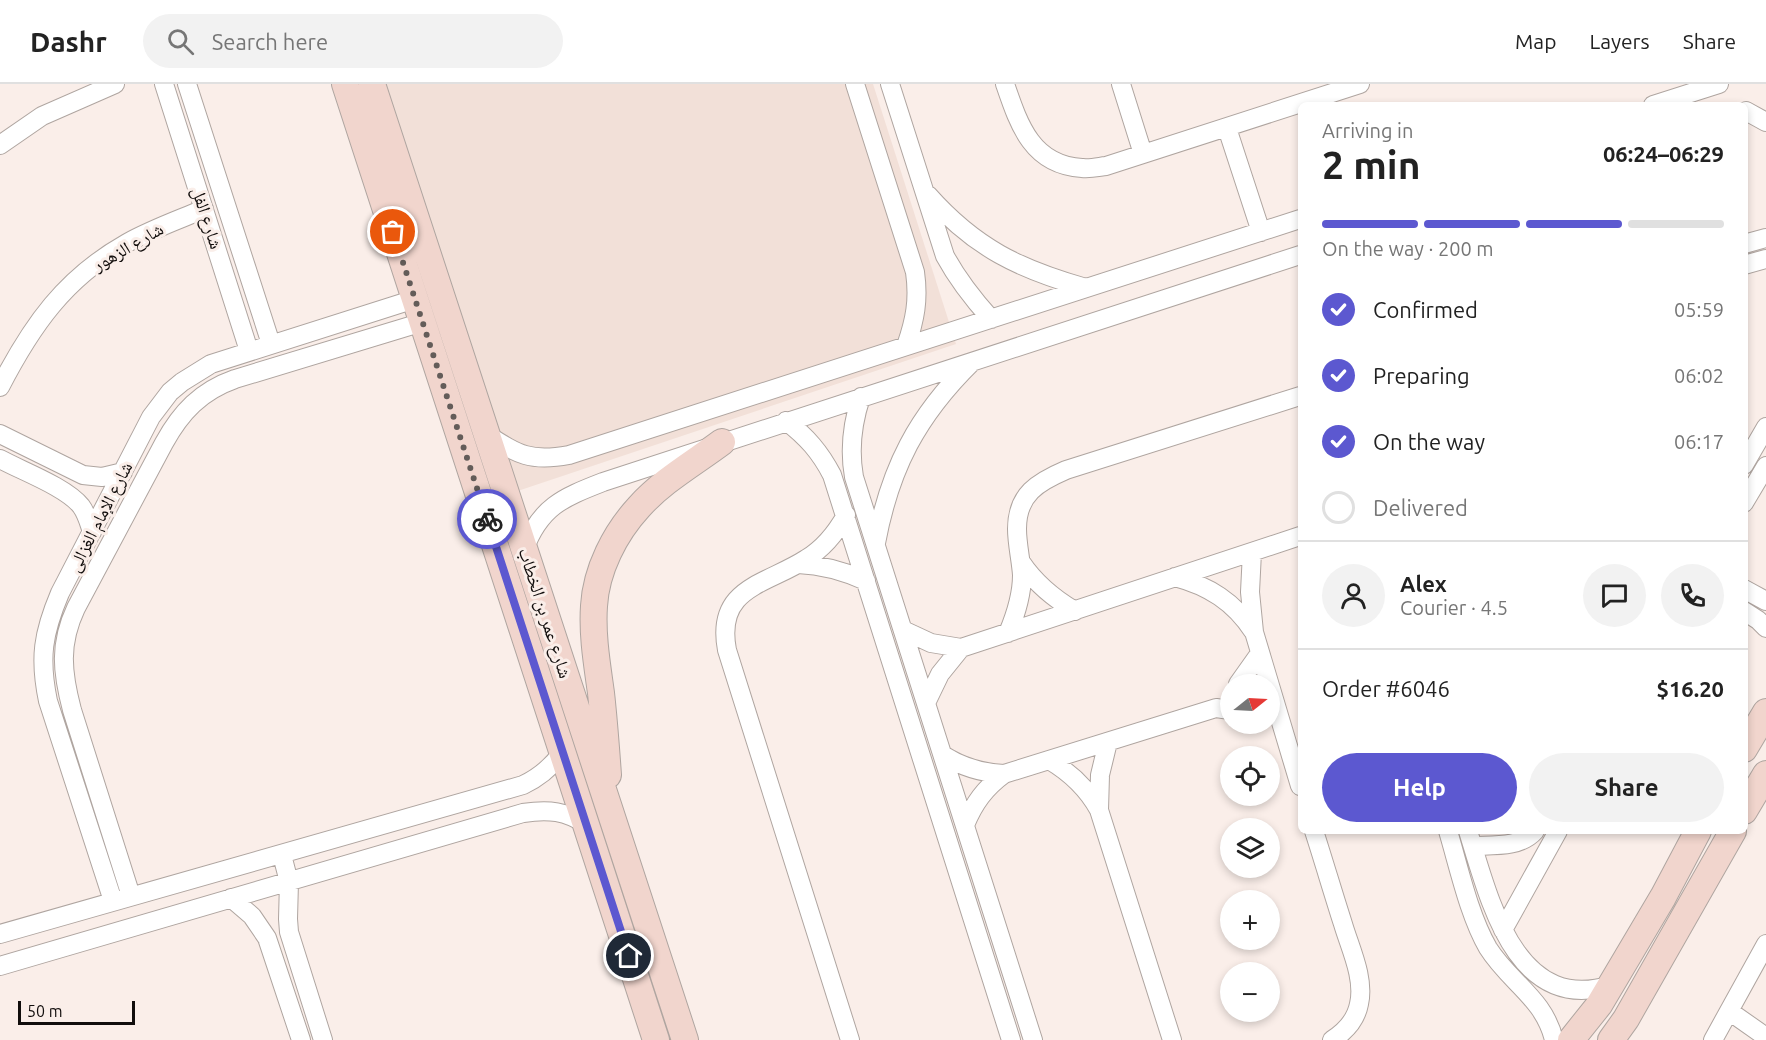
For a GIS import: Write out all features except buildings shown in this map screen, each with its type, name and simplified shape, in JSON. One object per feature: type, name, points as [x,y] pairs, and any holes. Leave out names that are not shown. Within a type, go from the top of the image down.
[{"type":"street","points":[[0,145],[42,116],[115,84]]},
{"type":"street","name":"شارع الفل","points":[[164,84],[249,351]]},
{"type":"street","name":"شارع الفل","points":[[187,84],[271,344]]},
{"type":"street","name":"شارع عمر بن الخطاب","points":[[345,84],[656,1040]]},
{"type":"street","name":"شارع عمر بن الخطاب","points":[[372,84],[685,1040]]},
{"type":"street","points":[[855,84],[915,273],[916,310],[906,346]]},
{"type":"street","points":[[890,84],[945,255],[969,294],[991,319]]},
{"type":"street","points":[[1005,84],[1025,135],[1040,152],[1060,164],[1083,168],[1106,166],[1298,104]]},
{"type":"street","points":[[1121,84],[1143,154]]},
{"type":"street","points":[[1662,102],[1719,84]]},
{"type":"street","points":[[1304,102],[1351,86]]},
{"type":"street","points":[[1748,111],[1766,105]]},
{"type":"street","points":[[356,119],[381,111]]},
{"type":"street","points":[[1748,113],[1766,122]]},
{"type":"street","points":[[1227,128],[1261,232]]},
{"type":"street","points":[[924,191],[949,218],[985,247],[1008,261],[1033,272],[1086,288]]},
{"type":"street","name":"شارع الزهور","points":[[0,387],[29,334],[72,283],[99,261],[127,243],[204,209]]},
{"type":"street","points":[[486,434],[512,450],[529,457],[547,458],[569,455],[1298,220]]},
{"type":"street","points":[[1748,243],[1766,238]]},
{"type":"street","points":[[525,550],[531,532],[543,516],[562,500],[603,482],[1298,256]]},
{"type":"street","points":[[1748,264],[1766,259]]},
{"type":"street","name":"شارع الإمام الغزالى","points":[[113,901],[48,701],[43,651],[49,621],[60,593],[152,417],[170,392],[196,372],[211,364],[249,351],[419,311]]},
{"type":"street","name":"شارع الإمام الغزالى","points":[[131,896],[72,710],[65,681],[64,641],[76,608],[167,436],[183,413],[196,400],[235,379],[419,311]]},
{"type":"street","points":[[437,364],[448,368],[453,367],[461,356]]},
{"type":"street","points":[[876,545],[881,515],[890,485],[916,429],[933,404],[975,360]]},
{"type":"street","points":[[861,397],[852,429],[851,461],[854,477],[1033,1040]]},
{"type":"street","points":[[1008,633],[1021,591],[1021,562],[1017,529],[1019,513],[1024,498],[1035,486],[1066,470],[1298,397]]},
{"type":"street","points":[[452,412],[461,402],[468,401],[477,404]]},
{"type":"street","points":[[786,422],[801,432],[813,445],[824,459],[832,475],[1011,1040]]},
{"type":"street","points":[[0,434],[83,475],[102,477],[123,472]]},
{"type":"street","points":[[1748,459],[1764,434]]},
{"type":"street","points":[[609,808],[605,737],[594,632],[594,604],[599,577],[613,543],[639,506],[659,488],[722,442]]},
{"type":"street","points":[[0,459],[74,499],[85,512],[92,532]]},
{"type":"street","points":[[1748,496],[1766,466]]},
{"type":"street","points":[[846,515],[818,551],[740,596],[725,621],[724,636],[850,1040]]},
{"type":"street","points":[[903,630],[931,643],[961,648],[1298,538]]},
{"type":"street","points":[[1252,552],[1250,592],[1254,632],[1265,674]]},
{"type":"street","points":[[1021,562],[1045,590],[1075,610]]},
{"type":"street","points":[[798,564],[841,570],[866,581]]},
{"type":"street","points":[[1175,578],[1199,585],[1221,596],[1245,619],[1254,632]]},
{"type":"street","points":[[1748,592],[1766,602]]},
{"type":"street","points":[[1748,614],[1766,628]]},
{"type":"street","points":[[926,703],[940,674],[961,648]]},
{"type":"street","points":[[1245,674],[1260,653]]},
{"type":"street","points":[[964,825],[980,796],[1004,774],[1220,710]]},
{"type":"street","points":[[1748,742],[1766,712]]},
{"type":"street","points":[[1280,734],[1298,781]]},
{"type":"street","points":[[1099,810],[1100,775],[1108,742]]},
{"type":"street","points":[[0,934],[523,785],[550,768],[563,751]]},
{"type":"street","points":[[943,755],[972,770],[1004,774]]},
{"type":"street","points":[[1049,760],[1080,783],[1099,810],[1172,1040]]},
{"type":"street","points":[[1748,804],[1766,774]]},
{"type":"street","points":[[0,966],[536,811],[567,814],[587,825]]},
{"type":"street","points":[[1315,834],[1356,967],[1361,992],[1356,1014],[1350,1024],[1343,1033],[1332,1040]]},
{"type":"street","points":[[1449,834],[1476,923],[1483,938],[1506,972],[1540,1007],[1554,1040]]},
{"type":"street","points":[[1531,834],[1524,840],[1514,843],[1471,838],[1487,893],[1513,949],[1527,966],[1552,982],[1581,991],[1596,990],[1611,985]]},
{"type":"street","points":[[1503,930],[1556,834]]},
{"type":"street","points":[[1571,1040],[1586,1023],[1611,985],[1663,897],[1696,834]]},
{"type":"street","points":[[1611,1040],[1626,1019],[1731,834]]},
{"type":"street","points":[[282,855],[289,882],[289,932],[323,1040]]},
{"type":"street","points":[[1663,897],[1687,910]]},
{"type":"street","points":[[231,898],[252,916],[267,938],[301,1040]]},
{"type":"street","points":[[976,930],[996,924]]},
{"type":"street","points":[[1713,1040],[1766,944]]},
{"type":"street","points":[[634,973],[660,964]]},
{"type":"street","points":[[1729,1011],[1766,1037]]},
{"type":"shaded area","points":[[359,84],[873,84],[956,344],[494,499]]},
{"type":"way so far","points":[[393,232],[487,519]]},
{"type":"route","points":[[487,519],[629,956]]}]
